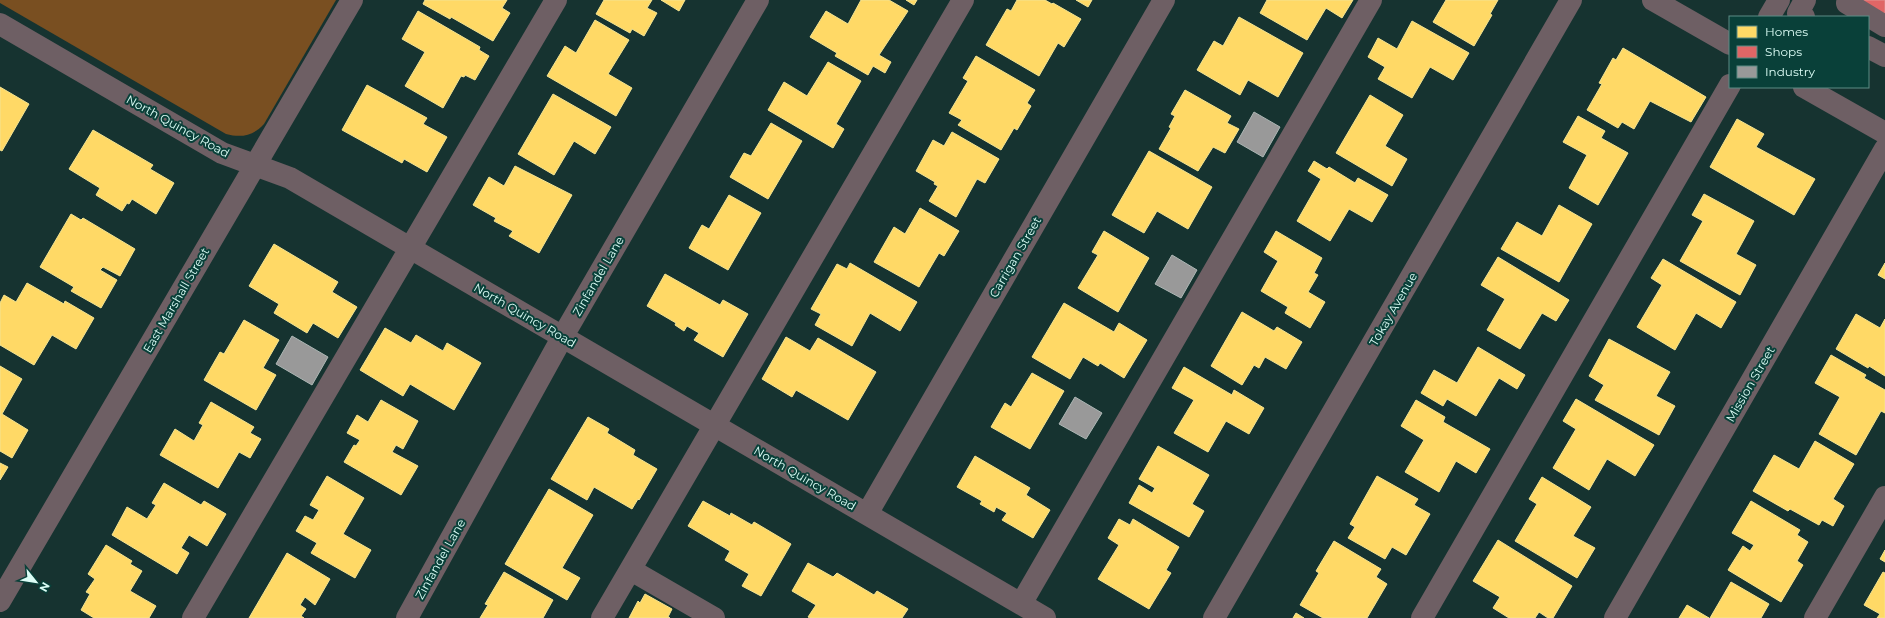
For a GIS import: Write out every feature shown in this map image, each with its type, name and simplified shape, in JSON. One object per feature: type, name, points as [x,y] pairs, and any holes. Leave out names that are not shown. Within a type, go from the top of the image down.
[{"type":"street","name":"East Marshall Street","points":[[0,601],[352,0]]},
{"type":"street","points":[[193,618],[556,0]]},
{"type":"street","name":"Zinfandel Lane","points":[[407,618],[563,336],[758,0]]},
{"type":"street","points":[[602,618],[963,0]]},
{"type":"street","name":"Carrigan Street","points":[[867,514],[1164,0]]},
{"type":"street","points":[[1021,604],[1371,0]]},
{"type":"street","name":"Tokay Avenue","points":[[1214,618],[1571,0]]},
{"type":"street","points":[[1653,0],[1729,43]]},
{"type":"street","points":[[1770,16],[1779,0]]},
{"type":"street","points":[[1802,16],[1798,13],[1805,0]]},
{"type":"street","points":[[1847,3],[1868,16]]},
{"type":"street","points":[[1869,16],[1885,26]]},
{"type":"street","name":"North Quincy Road","points":[[0,24],[222,153],[290,178],[1045,618]]},
{"type":"street","points":[[1869,48],[1885,56]]},
{"type":"street","points":[[1422,618],[1729,87]]},
{"type":"street","points":[[1806,88],[1885,133]]},
{"type":"street","name":"Mission Street","points":[[1615,618],[1885,149]]},
{"type":"street","points":[[1815,618],[1885,497]]},
{"type":"street","points":[[631,570],[714,618]]},
{"type":"shaded area","points":[[0,0],[336,0],[264,124],[256,131],[246,135],[237,136],[226,134],[0,3]]},
{"type":"building: Homes","points":[[425,0],[507,0],[502,8],[510,13],[493,41],[451,17],[450,19],[423,4]]},
{"type":"building: Homes","points":[[604,0],[652,0],[647,8],[657,13],[644,36],[632,29],[630,33],[596,14]]},
{"type":"building: Homes","points":[[661,0],[685,0],[679,11]]},
{"type":"building: Homes","points":[[861,0],[889,0],[908,11],[879,55],[891,62],[885,73],[873,66],[868,75],[835,56],[837,53],[810,37],[826,11],[848,24]]},
{"type":"building: Homes","points":[[906,0],[917,0],[914,5]]},
{"type":"building: Homes","points":[[1017,0],[1045,0],[1081,19],[1064,47],[1058,43],[1039,76],[986,45],[1007,9],[1011,11]]},
{"type":"building: Homes","points":[[1076,0],[1092,0],[1088,7]]},
{"type":"building: Homes","points":[[1267,0],[1353,0],[1342,18],[1326,8],[1307,40],[1260,13]]},
{"type":"building: Homes","points":[[1446,0],[1498,0],[1490,14],[1492,15],[1474,46],[1433,22]]},
{"type":"building: Homes","points":[[418,11],[480,47],[479,50],[489,56],[475,80],[465,75],[464,77],[461,76],[443,108],[405,86],[425,52],[402,39]]},
{"type":"building: Homes","points":[[1239,17],[1303,53],[1278,97],[1248,80],[1240,95],[1197,70],[1214,41],[1223,46]]},
{"type":"building: Homes","points":[[595,20],[629,40],[608,74],[632,88],[616,116],[547,76],[565,46],[576,53]]},
{"type":"building: Homes","points":[[1412,21],[1469,53],[1453,80],[1430,67],[1412,98],[1378,79],[1385,67],[1368,57],[1378,38],[1397,49]]},
{"type":"building: Homes","points":[[1623,48],[1706,97],[1691,122],[1650,101],[1634,129],[1622,122],[1618,128],[1587,110],[1602,84],[1599,83],[1613,58],[1616,60]]},
{"type":"building: Homes","points":[[976,56],[1035,90],[1027,103],[1031,106],[1017,130],[1014,128],[1001,150],[958,125],[962,120],[949,113],[968,81],[963,78]]},
{"type":"building: Homes","points":[[828,62],[861,81],[836,124],[844,129],[833,148],[768,110],[784,82],[807,96]]},
{"type":"building: Homes","points":[[367,85],[427,118],[423,124],[447,137],[427,172],[404,159],[402,163],[342,130]]},
{"type":"building: Homes","points":[[0,87],[29,104],[2,151],[0,150]]},
{"type":"building: Homes","points":[[1185,90],[1231,116],[1227,123],[1239,129],[1225,153],[1213,147],[1198,171],[1159,149],[1171,128],[1169,127],[1175,116],[1171,114]]},
{"type":"building: Homes","points":[[553,94],[611,127],[595,154],[574,141],[554,175],[518,154]]},
{"type":"building: Homes","points":[[1370,95],[1403,115],[1385,146],[1407,159],[1392,186],[1336,153]]},
{"type":"building: Homes","points":[[1578,116],[1605,131],[1601,138],[1628,153],[1598,205],[1569,188],[1587,155],[1563,142]]},
{"type":"building: Homes","points":[[1737,119],[1764,134],[1756,147],[1815,179],[1794,215],[1710,167]]},
{"type":"building: Homes","points":[[771,123],[802,141],[768,199],[730,177],[744,153],[751,156]]},
{"type":"building: Homes","points":[[93,130],[153,165],[150,169],[174,183],[156,214],[132,199],[129,204],[127,203],[122,211],[96,195],[100,188],[69,169]]},
{"type":"building: Homes","points":[[952,132],[999,159],[985,183],[977,179],[956,217],[929,201],[938,186],[934,184],[935,182],[916,171],[933,140],[944,146]]},
{"type":"building: Homes","points":[[1149,151],[1212,187],[1188,229],[1157,211],[1144,233],[1112,215]]},
{"type":"building: Homes","points":[[1314,161],[1327,169],[1329,167],[1355,183],[1358,178],[1388,195],[1372,222],[1349,209],[1330,241],[1297,221],[1321,179],[1308,171]]},
{"type":"building: Homes","points":[[515,166],[572,195],[539,253],[509,236],[513,231],[494,221],[496,218],[473,205],[489,177],[504,186]]},
{"type":"building: Homes","points":[[1704,194],[1754,221],[1736,254],[1756,265],[1740,295],[1680,261],[1703,221],[1692,215]]},
{"type":"building: Homes","points":[[729,195],[761,213],[728,270],[689,248],[702,225],[709,229]]},
{"type":"building: Homes","points":[[1559,205],[1592,224],[1559,282],[1501,249],[1517,222],[1542,236]]},
{"type":"building: Homes","points":[[920,208],[959,231],[944,256],[939,253],[919,287],[874,262],[894,227],[905,234]]},
{"type":"building: Homes","points":[[71,214],[81,220],[83,218],[135,249],[120,276],[103,267],[100,270],[117,280],[101,308],[71,291],[74,287],[40,267]]},
{"type":"building: Homes","points":[[1104,231],[1149,258],[1118,312],[1078,288],[1098,255],[1092,252]]},
{"type":"building: Homes","points":[[1276,231],[1322,258],[1314,273],[1318,275],[1308,292],[1325,302],[1310,328],[1285,313],[1288,307],[1261,291],[1278,261],[1264,252]]},
{"type":"building: Homes","points":[[274,244],[338,282],[332,292],[357,307],[338,338],[313,323],[307,333],[274,313],[279,304],[249,286]]},
{"type":"building: Homes","points":[[1498,257],[1569,300],[1556,321],[1542,313],[1520,349],[1487,330],[1505,299],[1481,285]]},
{"type":"building: Homes","points":[[1663,259],[1736,302],[1721,328],[1696,313],[1675,350],[1637,327],[1662,285],[1651,278]]},
{"type":"building: Homes","points":[[850,263],[917,302],[900,331],[870,313],[852,346],[815,325],[821,314],[811,309],[837,264],[847,269]]},
{"type":"building: Homes","points":[[1885,263],[1885,279],[1878,275]]},
{"type":"building: Homes","points":[[665,274],[720,305],[723,300],[748,314],[723,357],[694,340],[699,333],[687,326],[684,331],[675,325],[676,323],[647,306]]},
{"type":"building: Homes","points":[[27,283],[64,304],[65,301],[94,318],[76,349],[52,335],[34,365],[0,345],[0,303],[4,295],[16,302]]},
{"type":"building: Homes","points":[[1064,303],[1114,332],[1119,323],[1147,340],[1124,378],[1100,363],[1098,366],[1083,357],[1070,379],[1032,357]]},
{"type":"building: Homes","points":[[1242,312],[1274,331],[1277,327],[1302,342],[1286,369],[1265,357],[1259,368],[1254,365],[1242,385],[1211,366]]},
{"type":"building: Homes","points":[[1856,314],[1880,328],[1885,319],[1885,376],[1836,349]]},
{"type":"building: Homes","points":[[244,320],[279,340],[263,368],[276,375],[256,410],[204,380],[220,352],[224,354]]},
{"type":"building: Homes","points":[[385,328],[411,343],[416,335],[443,351],[447,343],[481,363],[454,410],[410,384],[403,396],[360,370]]},
{"type":"building: Homes","points":[[786,337],[810,351],[818,338],[876,372],[848,420],[796,390],[792,397],[762,379]]},
{"type":"building: Homes","points":[[1609,339],[1670,372],[1656,396],[1675,406],[1659,435],[1595,400],[1604,385],[1589,376]]},
{"type":"building: Homes","points":[[1478,347],[1525,375],[1517,389],[1499,378],[1476,416],[1447,399],[1443,406],[1421,393],[1434,370],[1457,383]]},
{"type":"building: Homes","points":[[1831,355],[1866,375],[1864,378],[1885,390],[1885,413],[1881,411],[1856,455],[1819,434],[1840,397],[1815,383]]},
{"type":"building: Homes","points":[[0,366],[22,379],[2,414],[28,430],[12,458],[0,451]]},
{"type":"building: Homes","points":[[1184,367],[1232,395],[1234,390],[1264,408],[1249,434],[1226,421],[1208,452],[1174,433],[1194,400],[1172,388]]},
{"type":"building: Homes","points":[[1032,373],[1064,391],[1030,449],[991,427],[1005,403],[1011,407]]},
{"type":"building: Homes","points":[[1576,399],[1654,445],[1635,476],[1607,459],[1589,490],[1553,468],[1576,429],[1563,421]]},
{"type":"building: Homes","points":[[381,400],[418,421],[403,449],[396,445],[392,452],[418,466],[401,495],[344,462],[354,445],[356,446],[360,440],[347,433],[357,415],[368,422]]},
{"type":"building: Homes","points":[[1416,400],[1445,417],[1443,422],[1490,449],[1476,473],[1456,461],[1439,492],[1405,472],[1424,440],[1401,426]]},
{"type":"building: Homes","points":[[211,402],[254,427],[250,433],[261,439],[250,458],[239,452],[218,488],[160,455],[175,429],[194,441],[203,425],[199,423]]},
{"type":"building: Homes","points":[[588,417],[609,429],[607,433],[635,450],[633,455],[657,469],[632,509],[594,487],[587,500],[551,479]]},
{"type":"building: Homes","points":[[1815,441],[1854,464],[1833,499],[1844,506],[1833,526],[1822,520],[1819,525],[1790,509],[1788,511],[1753,491],[1774,455],[1799,469]]},
{"type":"building: Homes","points":[[1158,446],[1209,475],[1192,504],[1204,511],[1189,537],[1129,503],[1139,485],[1152,493],[1155,488],[1139,479]]},
{"type":"building: Homes","points":[[975,456],[1030,488],[1026,495],[1050,510],[1033,538],[1002,520],[1007,513],[996,507],[994,512],[980,504],[982,501],[957,487]]},
{"type":"building: Homes","points":[[0,463],[8,467],[0,480]]},
{"type":"building: Homes","points":[[327,476],[364,498],[343,534],[371,550],[355,578],[311,553],[317,543],[296,531],[305,516],[313,520],[319,510],[310,505]]},
{"type":"building: Homes","points":[[1377,476],[1418,499],[1414,505],[1430,514],[1406,555],[1392,547],[1385,559],[1348,538],[1355,527],[1350,524]]},
{"type":"building: Homes","points":[[1542,477],[1591,507],[1573,536],[1595,548],[1577,578],[1515,541],[1537,504],[1529,499]]},
{"type":"building: Homes","points":[[164,483],[201,505],[204,501],[226,514],[207,546],[189,535],[181,548],[189,553],[177,574],[112,535],[127,507],[147,519],[156,505],[152,503]]},
{"type":"building: Homes","points":[[549,489],[593,515],[562,568],[580,578],[567,600],[505,564]]},
{"type":"building: Homes","points":[[703,501],[730,516],[731,513],[752,525],[754,522],[791,544],[761,596],[742,586],[749,574],[725,560],[730,551],[688,526]]},
{"type":"building: Homes","points":[[1751,501],[1800,530],[1797,535],[1808,542],[1797,561],[1803,565],[1781,602],[1728,570],[1743,546],[1750,551],[1754,545],[1732,533]]},
{"type":"building: Homes","points":[[1119,519],[1130,525],[1133,519],[1179,547],[1166,570],[1171,573],[1149,609],[1098,579],[1119,545],[1108,538]]},
{"type":"building: Homes","points":[[1498,540],[1572,586],[1553,618],[1548,618],[1539,612],[1535,618],[1509,618],[1493,608],[1500,597],[1473,581]]},
{"type":"building: Homes","points":[[1334,541],[1381,569],[1376,577],[1387,584],[1367,618],[1323,618],[1300,605],[1319,573],[1316,571]]},
{"type":"building: Homes","points":[[106,545],[132,561],[130,564],[142,571],[130,591],[156,606],[149,618],[94,618],[81,610],[90,594],[86,592],[95,579],[88,574]]},
{"type":"building: Homes","points":[[1885,550],[1885,562],[1880,559]]},
{"type":"building: Homes","points":[[287,553],[330,579],[315,605],[305,597],[300,605],[306,609],[301,616],[304,618],[249,618]]},
{"type":"building: Homes","points":[[808,563],[833,577],[837,573],[874,595],[877,591],[908,609],[902,618],[810,618],[808,617],[816,605],[792,591]]},
{"type":"building: Homes","points":[[504,572],[553,600],[543,618],[480,618],[488,605],[485,604]]},
{"type":"building: Homes","points":[[1883,572],[1885,573],[1885,618],[1877,618],[1880,614],[1864,605]]},
{"type":"building: Homes","points":[[1731,582],[1769,604],[1761,618],[1710,618]]},
{"type":"building: Homes","points":[[645,594],[672,609],[668,617],[670,618],[629,618],[638,601],[640,603]]},
{"type":"building: Homes","points":[[1687,605],[1709,618],[1679,618]]},
{"type":"building: Homes","points":[[1296,613],[1304,618],[1293,618]]},
{"type":"building: Shops","points":[[1860,0],[1885,0],[1885,14]]},
{"type":"building: Industry","points":[[1254,112],[1280,127],[1263,157],[1237,142]]},
{"type":"building: Industry","points":[[1172,255],[1197,270],[1181,298],[1155,284]]},
{"type":"building: Industry","points":[[292,336],[328,357],[312,385],[276,364]]},
{"type":"building: Industry","points":[[1075,397],[1102,413],[1086,439],[1059,424]]}]
